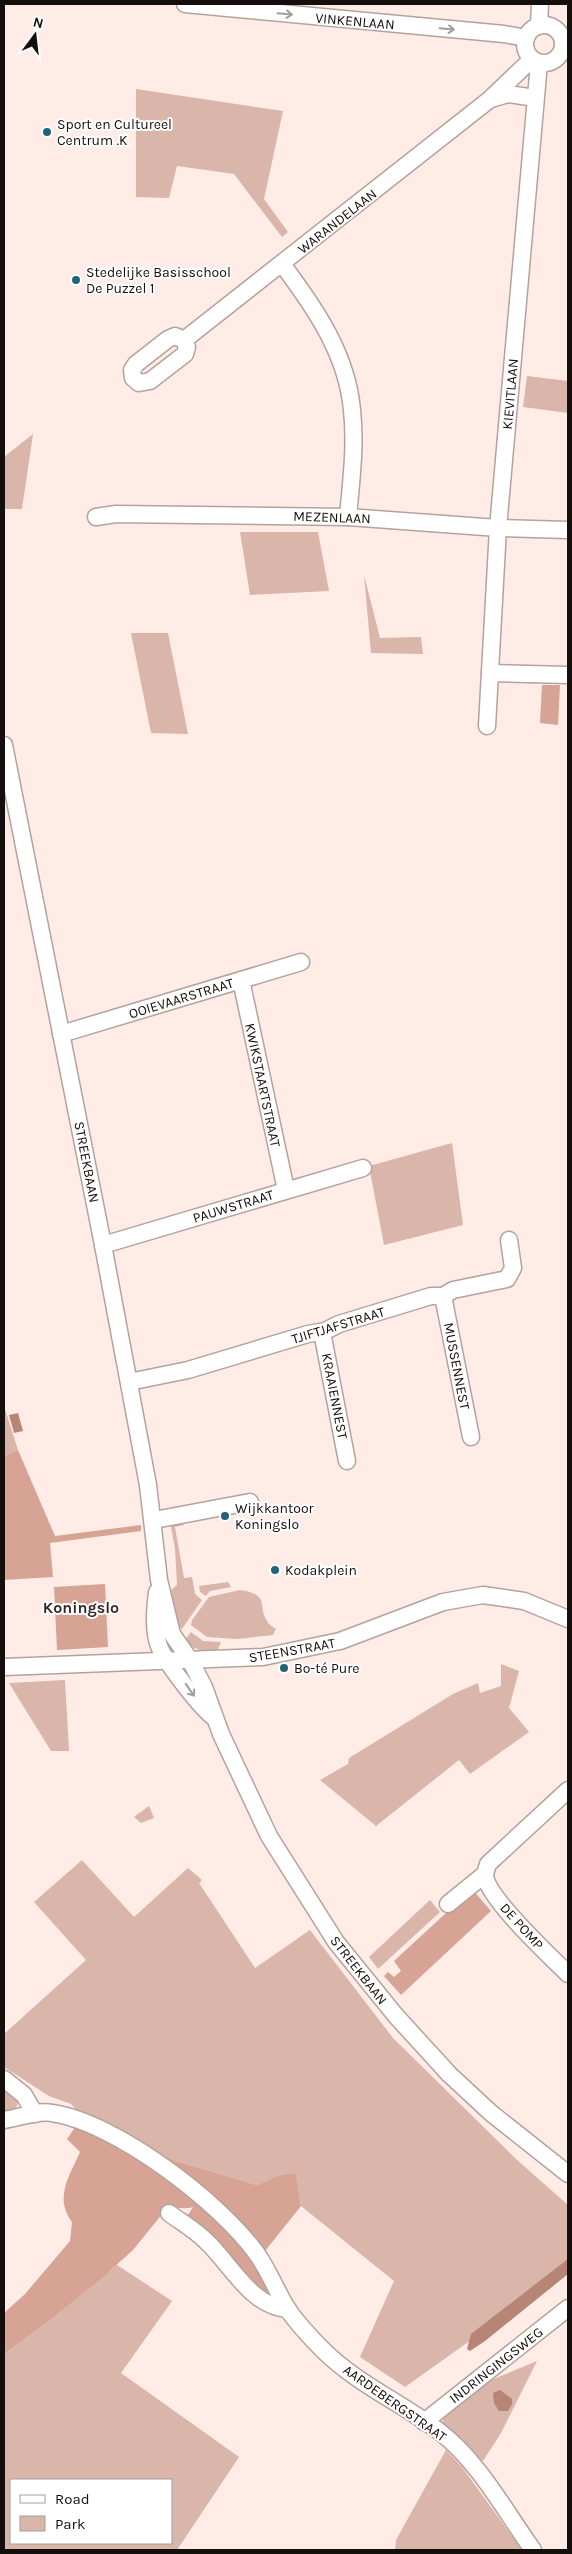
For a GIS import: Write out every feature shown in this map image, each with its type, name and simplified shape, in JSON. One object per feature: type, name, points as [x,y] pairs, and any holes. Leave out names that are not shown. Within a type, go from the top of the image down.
[{"type":"street","name":"VINKENLAAN","points":[[185,4],[504,34],[526,38]]},
{"type":"street","points":[[535,61],[526,50],[526,38],[530,32],[539,26],[540,4]]},
{"type":"street","name":"WARANDELAAN","points":[[184,340],[489,100],[535,61],[548,63],[557,58],[563,48],[565,35],[552,27],[539,26]]},
{"type":"street","name":"KIEVITLAAN","points":[[487,726],[498,528],[535,98],[535,61]]},
{"type":"street","name":"WARANDELAAN","points":[[489,100],[508,94],[535,98]]},
{"type":"street","points":[[282,264],[322,320],[337,352],[348,386],[353,434],[348,517]]},
{"type":"street","name":"MEZENLAAN","points":[[96,517],[116,514],[348,517],[498,528],[568,530]]},
{"type":"street","points":[[490,673],[568,675]]},
{"type":"street","name":"STREEKBAAN","points":[[4,750],[103,1245],[154,1520],[159,1580],[172,1634],[190,1660],[204,1688],[214,1717],[269,1836],[314,1909],[364,1979],[456,2080],[497,2118],[568,2174]]},
{"type":"street","name":"OOIEVAARSTRAAT","points":[[61,1034],[301,962]]},
{"type":"street","name":"KWIKSTAARTSTRAAT","points":[[241,980],[286,1190]]},
{"type":"street","name":"PAUWSTRAAT","points":[[103,1245],[363,1168]]},
{"type":"street","name":"TJIFTJAFSTRAAT","points":[[129,1382],[188,1370],[308,1334],[322,1332],[339,1324],[431,1296],[443,1296],[453,1290],[506,1279],[511,1276],[513,1268],[509,1240]]},
{"type":"street","name":"MUSSENNEST","points":[[443,1296],[471,1436]]},
{"type":"street","name":"KRAAIENNEST","points":[[322,1332],[347,1461]]},
{"type":"street","points":[[154,1520],[250,1502]]},
{"type":"street","name":"STREEKBAAN","points":[[159,1580],[156,1608],[157,1636],[160,1649],[199,1704],[214,1717]]},
{"type":"street","name":"STEENSTRAAT","points":[[4,1667],[263,1657],[322,1646],[376,1629],[443,1602],[472,1596],[494,1595],[524,1601],[568,1619]]},
{"type":"street","points":[[448,1904],[484,1874],[488,1864],[568,1790]]},
{"type":"street","name":"DE POMP","points":[[484,1874],[485,1882],[491,1892],[532,1938],[568,1974]]},
{"type":"street","points":[[4,2079],[24,2095],[35,2114]]},
{"type":"street","name":"AARDEBERGSTRAAT","points":[[4,2120],[35,2114],[56,2114],[83,2123],[136,2148],[154,2160],[225,2218],[242,2236],[261,2260],[288,2308],[314,2340],[335,2361],[449,2440],[473,2467],[533,2550]]},
{"type":"street","points":[[169,2213],[206,2240],[258,2298],[271,2306],[288,2308]]},
{"type":"street","name":"INDRINGINGSWEG","points":[[424,2422],[568,2308]]},
{"type":"green space","points":[[136,89],[283,111],[264,199],[288,232],[282,237],[234,174],[177,166],[169,198],[136,197]]},
{"type":"green space","points":[[527,376],[568,381],[568,413],[523,407]]},
{"type":"green space","points":[[33,434],[22,509],[4,509],[4,457]]},
{"type":"green space","points":[[240,532],[318,532],[329,591],[250,595]]},
{"type":"green space","points":[[364,575],[380,638],[421,637],[423,654],[371,653]]},
{"type":"green space","points":[[131,633],[168,633],[188,734],[151,733]]},
{"type":"green space","points":[[452,1143],[463,1225],[384,1245],[369,1166]]},
{"type":"green space","points":[[4,1406],[18,1450],[4,1456]]},
{"type":"green space","points":[[183,1522],[184,1525],[175,1527],[184,1578],[192,1577],[195,1594],[202,1600],[182,1629],[179,1626],[171,1590],[177,1585],[171,1523]]},
{"type":"green space","points":[[228,1582],[231,1587],[210,1591],[206,1596],[200,1592],[199,1586]]},
{"type":"green space","points":[[240,1590],[250,1592],[260,1598],[264,1615],[268,1622],[276,1629],[273,1635],[237,1639],[207,1637],[191,1625],[192,1620],[209,1597]]},
{"type":"green space","points":[[191,1632],[203,1641],[221,1642],[217,1652],[199,1650],[188,1644],[185,1640]]},
{"type":"green space","points":[[501,1664],[519,1671],[509,1708],[529,1732],[470,1774],[459,1760],[376,1826],[320,1780],[348,1764],[349,1758],[453,1694],[478,1683],[480,1693],[501,1686]]},
{"type":"green space","points":[[65,1680],[69,1751],[51,1751],[9,1683]]},
{"type":"green space","points":[[149,1806],[154,1818],[141,1823],[134,1817]]},
{"type":"green space","points":[[82,1860],[134,1917],[188,1868],[202,1880],[199,1883],[255,1968],[310,1930],[393,2038],[516,2159],[568,2205],[568,2271],[405,2387],[360,2357],[394,2281],[301,2206],[296,2173],[279,2175],[257,2185],[176,2161],[82,2117],[71,2104],[49,2096],[4,2067],[4,2034],[86,1960],[34,1902]]},
{"type":"green space","points":[[430,1900],[440,1912],[378,1969],[369,1957]]},
{"type":"green space","points":[[4,2088],[18,2102],[16,2108],[4,2112]]},
{"type":"green space","points":[[117,2265],[172,2301],[121,2373],[239,2457],[177,2550],[4,2550],[4,2354],[49,2321]]},
{"type":"green space","points":[[537,2361],[501,2433],[483,2461],[442,2425],[444,2414],[489,2381]]},
{"type":"green space","points":[[446,2450],[462,2467],[522,2550],[395,2550],[396,2540]]},
{"type":"shaded area","points":[[542,685],[560,685],[558,725],[540,723]]},
{"type":"shaded area","points":[[18,1413],[23,1431],[14,1433],[9,1415]]},
{"type":"shaded area","points":[[18,1450],[55,1536],[141,1525],[141,1531],[50,1543],[53,1577],[4,1580],[4,1456]]},
{"type":"shaded area","points":[[105,1584],[108,1647],[57,1650],[54,1587]]},
{"type":"shaded area","points":[[472,1889],[491,1911],[401,1995],[384,1976],[388,1972],[394,1977],[401,1971],[394,1961]]},
{"type":"shaded area","points":[[82,2117],[176,2161],[257,2185],[279,2175],[296,2173],[301,2206],[265,2251],[265,2273],[274,2303],[185,2220],[193,2207],[167,2208],[133,2250],[102,2278],[4,2354],[4,2313],[25,2294],[70,2241],[72,2222],[64,2204],[65,2187],[80,2152],[67,2139]]},
{"type":"shaded area","points":[[568,2259],[568,2274],[485,2341],[470,2351],[467,2349],[471,2334]]},
{"type":"shaded area","points":[[500,2390],[512,2399],[512,2404],[508,2411],[499,2411],[494,2403],[493,2393]]},
{"type":"place","name":"Sport en Cultureel Centrum .K","points":[[47,132]]},
{"type":"place","name":"Stedelijke Basisschool De Puzzel 1","points":[[76,280]]},
{"type":"place","name":"Wijkkantoor Koningslo","points":[[225,1516]]},
{"type":"place","name":"Kodakplein","points":[[275,1570]]},
{"type":"place","name":"Bo-té Pure","points":[[284,1668]]},
{"type":"district","name":"Koningslo","points":[[81,1607]]}]
